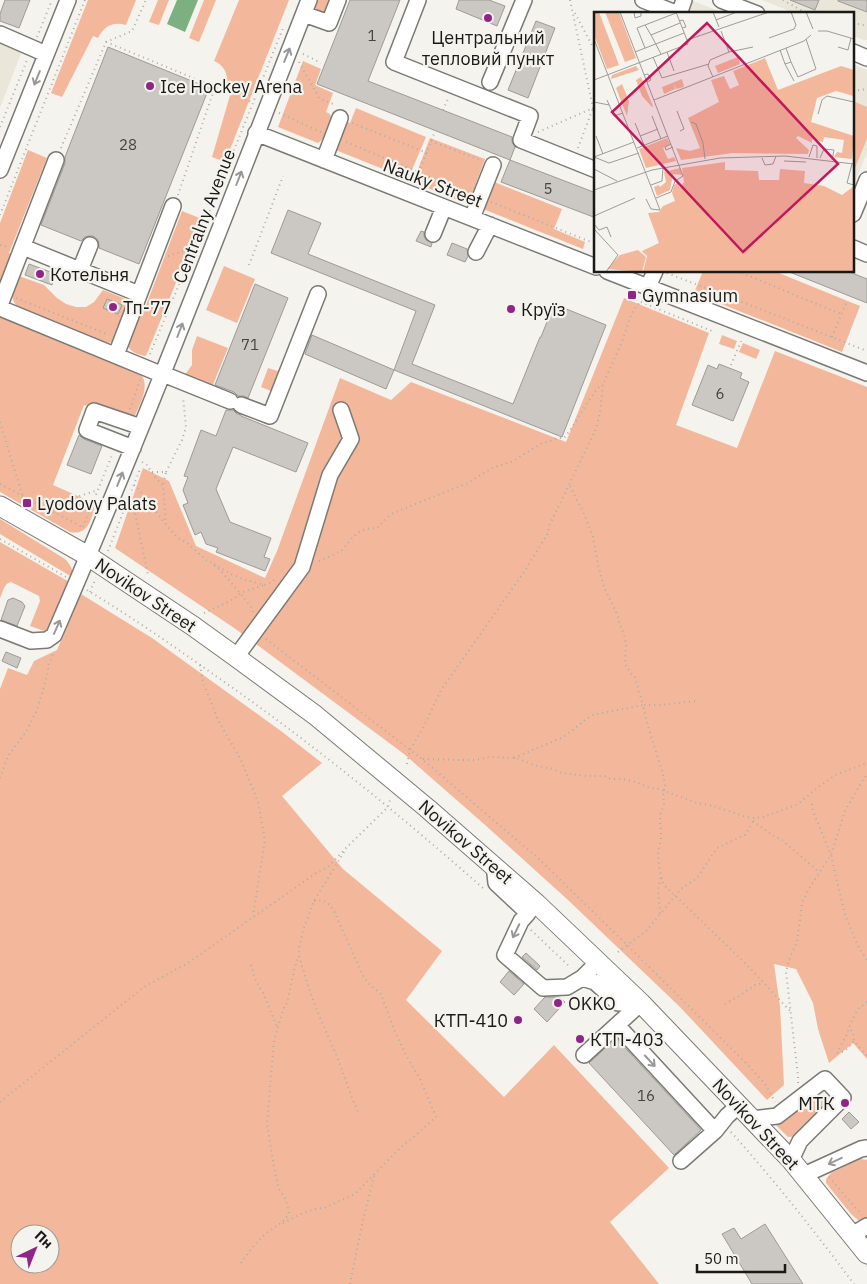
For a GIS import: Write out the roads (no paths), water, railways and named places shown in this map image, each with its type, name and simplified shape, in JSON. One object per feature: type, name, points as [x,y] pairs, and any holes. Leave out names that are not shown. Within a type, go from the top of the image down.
[{"type":"main road","name":"Novikov Street","points":[[0,506],[95,561],[236,657],[315,715],[494,865],[529,913],[598,962],[640,1002],[804,1175],[861,1226],[867,1254]]},
{"type":"street","points":[[0,170],[39,51],[68,0]]},
{"type":"street","points":[[306,7],[329,23],[338,0]]},
{"type":"street","points":[[418,0],[394,62],[530,116],[520,140],[594,169]]},
{"type":"street","points":[[490,82],[524,0]]},
{"type":"street","points":[[643,0],[673,12]]},
{"type":"street","points":[[679,12],[684,0]]},
{"type":"street","points":[[721,0],[752,12]]},
{"type":"street","name":"Centralny Avenue","points":[[0,629],[31,641],[47,640],[54,635],[95,561],[132,448],[163,374],[306,7]]},
{"type":"street","points":[[0,34],[39,51]]},
{"type":"street","points":[[854,52],[867,58]]},
{"type":"street","points":[[324,160],[332,137],[336,111]]},
{"type":"street","name":"Nauky Street","points":[[256,133],[594,266]]},
{"type":"street","points":[[56,160],[2,302],[116,356],[270,416],[318,294]]},
{"type":"street","points":[[472,218],[492,164]]},
{"type":"street","points":[[854,212],[867,180]]},
{"type":"street","points":[[116,356],[173,206]]},
{"type":"street","points":[[433,234],[444,207]]},
{"type":"street","points":[[476,252],[490,225]]},
{"type":"street","points":[[80,270],[90,245]]},
{"type":"street","points":[[23,247],[139,294]]},
{"type":"street","points":[[854,248],[867,254]]},
{"type":"street","points":[[609,272],[645,292],[867,373]]},
{"type":"street","points":[[645,292],[655,272]]},
{"type":"street","points":[[236,657],[302,567],[330,475],[352,439],[341,410]]},
{"type":"street","points":[[132,448],[87,430],[94,411],[141,427]]},
{"type":"street","points":[[529,913],[505,955],[543,988],[567,986],[582,978],[598,962]]},
{"type":"street","points":[[582,978],[595,982],[618,1003],[640,1002]]},
{"type":"street","points":[[584,1056],[640,1002]]},
{"type":"street","points":[[617,1025],[718,1127]]},
{"type":"street","points":[[681,1162],[727,1116],[746,1112],[777,1116],[825,1079],[843,1098],[800,1141],[791,1160]]},
{"type":"street","points":[[804,1175],[867,1148]]},
{"type":"place","name":"Центральний тепловий пункт","points":[[488,18]]},
{"type":"place","name":"Ice Hockey Arena","points":[[150,86]]},
{"type":"place","name":"Котельня","points":[[40,274]]},
{"type":"place","name":"Gymnasium","points":[[632,295]]},
{"type":"place","name":"Тп-77","points":[[113,307]]},
{"type":"place","name":"Круїз","points":[[511,309]]},
{"type":"place","name":"Lyodovy Palats","points":[[27,503]]},
{"type":"place","name":"OKKO","points":[[558,1003]]},
{"type":"place","name":"КТП-410","points":[[518,1020]]},
{"type":"place","name":"КТП-403","points":[[580,1039]]},
{"type":"place","name":"МТК","points":[[845,1103]]}]
